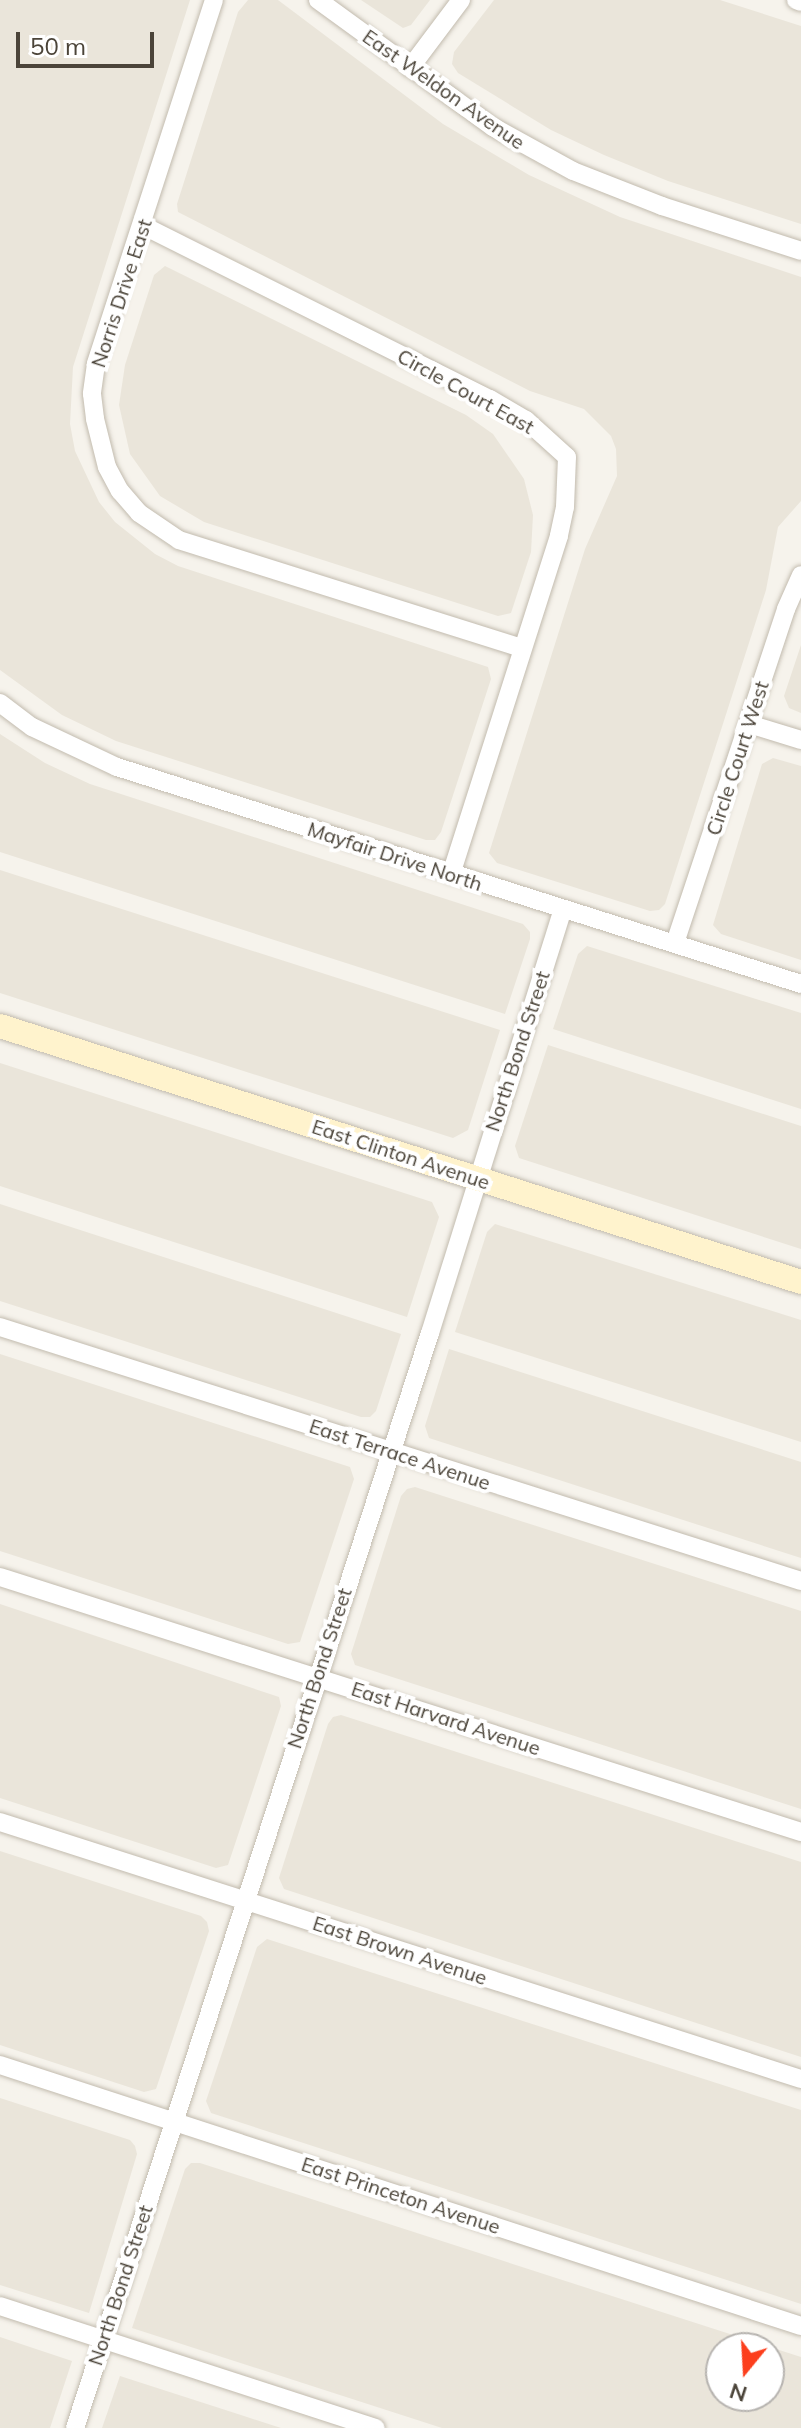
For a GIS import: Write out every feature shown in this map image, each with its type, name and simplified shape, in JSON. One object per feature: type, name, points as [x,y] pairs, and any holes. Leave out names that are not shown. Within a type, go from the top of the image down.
[{"type":"main road","name":"East Clinton Avenue","points":[[0,1026],[801,1282]]},
{"type":"street","name":"Norris Drive East","points":[[214,0],[96,364],[92,394],[98,442],[107,467],[120,491],[139,513],[161,529],[198,547],[521,648]]},
{"type":"street","name":"East Weldon Avenue","points":[[318,0],[493,127],[573,171],[662,206],[801,251]]},
{"type":"street","points":[[410,68],[461,0]]},
{"type":"street","name":"Circle Court East","points":[[142,225],[490,399],[526,420],[567,457],[565,507],[559,536],[451,874]]},
{"type":"street","name":"Circle Court West","points":[[675,943],[786,609],[801,575]]},
{"type":"street","name":"Mayfair Drive North","points":[[0,703],[32,727],[117,767],[801,984]]},
{"type":"street","points":[[749,724],[801,740]]},
{"type":"street","name":"North Bond Street","points":[[75,2428],[563,909]]},
{"type":"street","name":"East Terrace Avenue","points":[[0,1327],[801,1581]]},
{"type":"street","name":"East Harvard Avenue","points":[[0,1577],[801,1832]]},
{"type":"street","name":"East Brown Avenue","points":[[0,1822],[801,2079]]},
{"type":"street","name":"East Princeton Avenue","points":[[0,2065],[801,2326]]},
{"type":"street","points":[[0,2306],[376,2428]]},
{"type":"shaded area","points":[[0,0],[190,0],[73,367],[70,424],[75,451],[99,502],[115,522],[155,554],[178,566],[488,667],[491,679],[441,832],[435,840],[426,840],[116,741],[62,715],[0,670]]},
{"type":"shaded area","points":[[248,0],[278,0],[443,124],[529,175],[620,217],[801,277],[801,501],[778,527],[766,590],[665,904],[659,910],[650,911],[497,863],[489,853],[585,549],[617,476],[616,449],[611,436],[584,409],[530,391],[178,212],[177,204],[238,12]]},
{"type":"shaded area","points":[[361,0],[430,0],[411,25],[403,28]]},
{"type":"shaded area","points":[[494,0],[720,0],[801,26],[801,224],[668,181],[604,155],[551,130],[458,73],[452,64],[454,52]]},
{"type":"shaded area","points":[[165,266],[466,415],[493,434],[524,479],[533,515],[531,552],[511,613],[498,616],[204,522],[160,496],[130,454],[119,405],[125,365],[154,275]]},
{"type":"shaded area","points":[[801,645],[801,713],[789,708],[784,696]]},
{"type":"shaded area","points":[[0,734],[45,763],[90,784],[523,924],[530,932],[530,939],[505,1014],[0,852]]},
{"type":"shaded area","points":[[773,758],[801,766],[801,960],[721,934],[713,925],[762,764]]},
{"type":"shaded area","points":[[0,870],[500,1030],[468,1130],[453,1138],[0,993]]},
{"type":"shaded area","points":[[587,946],[801,1013],[801,1109],[553,1029],[578,954]]},
{"type":"shaded area","points":[[548,1045],[801,1126],[801,1249],[519,1158],[515,1146]]},
{"type":"shaded area","points":[[0,1063],[432,1202],[439,1217],[407,1317],[0,1186]]},
{"type":"shaded area","points":[[0,1204],[401,1334],[376,1411],[370,1417],[361,1417],[0,1301]]},
{"type":"shaded area","points":[[495,1224],[801,1320],[801,1442],[455,1332],[487,1232]]},
{"type":"shaded area","points":[[449,1349],[801,1462],[801,1558],[429,1438],[425,1426]]},
{"type":"shaded area","points":[[0,1354],[350,1467],[354,1479],[300,1642],[288,1644],[0,1551]]},
{"type":"shaded area","points":[[415,1487],[801,1611],[801,1809],[355,1665],[351,1654],[401,1496],[407,1489]]},
{"type":"shaded area","points":[[0,1604],[279,1697],[281,1706],[228,1865],[216,1868],[0,1798]]},
{"type":"shaded area","points":[[341,1715],[801,1862],[801,2057],[284,1889],[279,1878],[328,1724],[333,1717]]},
{"type":"shaded area","points":[[0,1851],[201,1916],[207,1922],[209,1931],[156,2089],[144,2092],[0,2045]]},
{"type":"shaded area","points":[[267,1939],[801,2110],[801,2304],[211,2113],[206,2101],[257,1947]]},
{"type":"shaded area","points":[[0,2098],[130,2140],[135,2146],[137,2154],[89,2313],[0,2285]]},
{"type":"shaded area","points":[[191,2163],[200,2163],[724,2332],[705,2332],[705,2412],[785,2412],[785,2352],[801,2357],[801,2428],[442,2428],[132,2328],[185,2169]]},
{"type":"shaded area","points":[[0,2337],[72,2361],[50,2428],[0,2428]]},
{"type":"shaded area","points":[[120,2376],[244,2416],[281,2428],[102,2428]]}]
